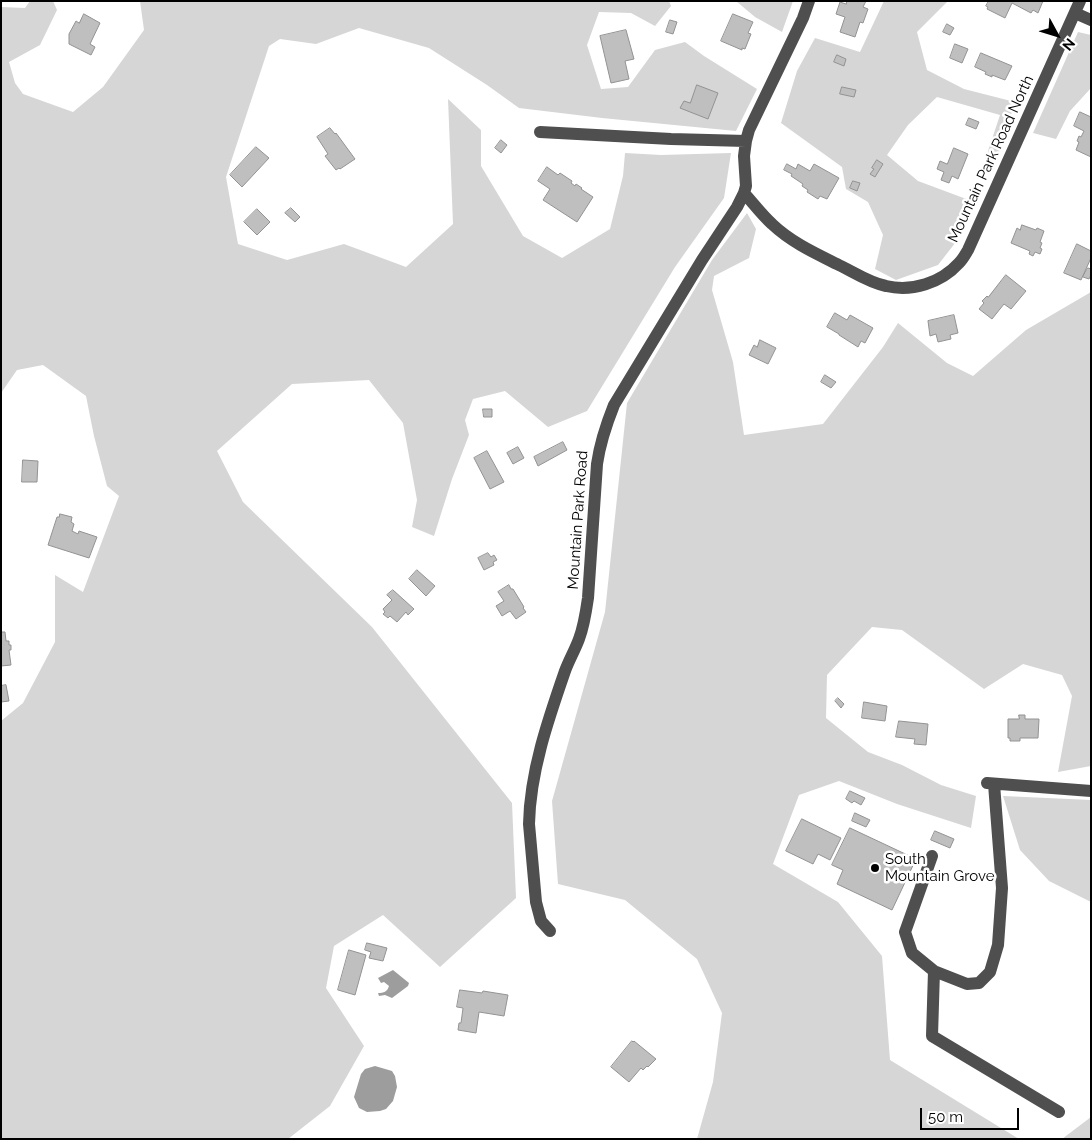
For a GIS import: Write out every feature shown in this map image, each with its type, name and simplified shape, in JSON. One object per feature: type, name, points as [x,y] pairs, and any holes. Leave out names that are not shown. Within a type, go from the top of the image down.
[{"type":"street","name":"Mountain Park Road","points":[[550,931],[541,921],[536,902],[529,824],[532,787],[551,714],[585,618],[597,464],[605,426],[614,406],[744,193],[746,186],[744,156],[749,130],[803,18],[809,1]]},
{"type":"street","name":"Mountain Park Road North","points":[[744,193],[772,224],[785,235],[872,282],[902,288],[917,287],[946,275],[959,263],[968,250],[1080,1]]},
{"type":"street","points":[[1075,14],[1091,20]]},
{"type":"street","points":[[540,132],[746,141]]},
{"type":"street","points":[[932,856],[905,932],[912,953],[934,971],[966,984],[979,983],[990,972],[998,945],[1002,888],[990,783],[1091,791]]},
{"type":"street","points":[[934,971],[932,1036],[1059,1112]]},
{"type":"shaded area","points":[[30,1],[53,1],[57,10],[40,45],[9,62],[15,83],[23,94],[73,112],[103,87],[144,30],[140,1],[669,1],[671,6],[655,26],[631,13],[599,12],[587,45],[601,89],[628,87],[655,50],[685,42],[757,89],[736,131],[519,108],[429,48],[359,28],[316,44],[280,39],[269,46],[226,177],[238,244],[287,260],[344,244],[406,267],[453,224],[448,99],[481,130],[481,166],[523,236],[562,258],[610,229],[623,176],[625,153],[661,155],[731,153],[724,198],[675,267],[587,411],[548,427],[505,391],[473,399],[465,420],[469,435],[452,479],[434,536],[412,527],[417,500],[403,423],[369,380],[292,384],[217,451],[243,502],[372,627],[512,803],[516,898],[440,967],[383,915],[334,946],[326,988],[364,1046],[330,1106],[288,1139],[1,1139],[1,721],[23,703],[55,642],[55,575],[83,592],[119,496],[107,486],[86,396],[43,365],[17,370],[1,393],[1,7],[25,8]]},
{"type":"shaded area","points":[[736,1],[793,1],[782,32],[755,17]]},
{"type":"shaded area","points":[[884,1],[948,1],[917,32],[927,70],[964,89],[1015,102],[994,169],[984,163],[1000,115],[937,97],[908,125],[887,155],[918,181],[977,203],[959,238],[938,265],[896,280],[875,269],[883,235],[868,202],[846,189],[842,167],[781,123],[797,71],[815,38],[860,52]]},
{"type":"shaded area","points":[[1078,32],[1091,35],[1091,88],[1070,111],[1056,139],[1033,133]]},
{"type":"shaded area","points":[[747,213],[756,229],[749,258],[714,276],[712,290],[733,362],[744,435],[823,424],[883,347],[898,323],[947,363],[973,376],[1026,330],[1091,292],[1091,766],[1058,772],[1072,696],[1062,675],[1023,664],[984,689],[902,630],[872,627],[827,675],[826,718],[868,752],[902,765],[941,785],[976,796],[971,828],[897,804],[839,781],[799,795],[773,864],[838,902],[882,956],[890,1060],[1019,1139],[697,1139],[713,1082],[722,1013],[697,959],[625,900],[558,884],[552,801],[605,612],[627,403],[712,260]]},
{"type":"shaded area","points":[[1003,796],[1091,800],[1091,902],[1049,881],[1020,850]]},
{"type":"shaded area","points":[[393,970],[409,983],[408,986],[392,998],[385,995],[379,996],[378,993],[385,992],[389,986],[384,982],[381,983],[378,978]]},
{"type":"shaded area","points":[[375,1066],[392,1071],[397,1087],[393,1101],[386,1109],[367,1112],[359,1108],[354,1097],[361,1074],[365,1069]]},
{"type":"shaded area","points":[[1091,1117],[1091,1139],[1062,1139]]},
{"type":"building","points":[[847,1],[866,1],[863,7],[868,9],[863,23],[860,22],[855,37],[840,32],[845,17],[836,14],[840,2],[846,4]]},
{"type":"building","points":[[989,1],[1043,1],[1038,13],[1033,10],[1031,13],[1012,3],[1005,18],[987,9],[988,7],[986,6]]},
{"type":"building","points":[[84,14],[100,23],[90,44],[95,47],[91,55],[69,44],[69,34],[76,21],[79,23]]},
{"type":"building","points":[[733,14],[753,22],[748,33],[751,34],[745,49],[742,48],[742,50],[721,41]]},
{"type":"building","points":[[670,20],[677,22],[673,34],[666,32]]},
{"type":"building","points":[[947,24],[954,28],[950,35],[943,32]]},
{"type":"building","points":[[626,30],[634,59],[625,61],[629,79],[611,83],[600,36]]},
{"type":"building","points":[[955,44],[968,49],[962,63],[950,58]]},
{"type":"building","points":[[981,53],[1012,66],[1005,80],[985,74],[986,72],[975,67]]},
{"type":"building","points":[[837,55],[846,59],[844,66],[834,62]]},
{"type":"building","points":[[697,85],[718,93],[708,119],[680,108],[684,101],[690,103]]},
{"type":"building","points":[[842,87],[856,90],[854,97],[840,94]]},
{"type":"building","points":[[1080,112],[1091,117],[1091,157],[1076,150],[1079,136],[1081,137],[1084,131],[1074,126]]},
{"type":"building","points":[[969,118],[979,122],[976,129],[966,125]]},
{"type":"building","points":[[330,128],[336,133],[355,159],[336,170],[325,156],[328,154],[317,137]]},
{"type":"building","points":[[501,140],[507,145],[501,153],[495,148]]},
{"type":"building","points":[[256,147],[269,158],[242,187],[230,175]]},
{"type":"building","points":[[954,148],[968,154],[958,179],[952,176],[949,183],[941,180],[944,172],[937,169],[940,161],[947,164]]},
{"type":"building","points":[[877,160],[883,164],[875,177],[870,174]]},
{"type":"building","points":[[787,164],[796,169],[798,164],[810,171],[814,164],[839,178],[827,199],[820,196],[818,199],[807,192],[808,190],[802,186],[803,184],[791,176],[792,174],[784,170]]},
{"type":"building","points":[[547,167],[558,175],[560,173],[572,181],[571,183],[575,186],[576,184],[593,197],[577,222],[543,200],[550,189],[538,181]]},
{"type":"building","points":[[853,181],[860,183],[857,191],[850,188]]},
{"type":"building","points":[[291,208],[300,217],[295,222],[285,213]]},
{"type":"building","points":[[257,209],[270,222],[257,235],[244,222]]},
{"type":"building","points":[[1022,225],[1044,231],[1040,242],[1042,243],[1040,248],[1042,249],[1040,254],[1035,252],[1033,256],[1029,254],[1030,251],[1011,243],[1017,228],[1020,230]]},
{"type":"building","points":[[1077,244],[1091,251],[1091,258],[1081,280],[1064,273]]},
{"type":"building","points":[[1088,268],[1091,269],[1089,279],[1083,277]]},
{"type":"building","points":[[1006,275],[1026,291],[1011,309],[1004,304],[992,319],[979,309],[984,303],[982,301],[988,297]]},
{"type":"building","points":[[835,313],[847,320],[850,315],[873,328],[865,343],[861,341],[858,347],[827,327]]},
{"type":"building","points":[[954,315],[958,333],[950,335],[951,339],[938,342],[936,334],[930,336],[928,321]]},
{"type":"building","points":[[760,340],[776,348],[768,364],[749,355],[754,345],[757,347]]},
{"type":"building","points":[[825,375],[836,382],[831,388],[821,382]]},
{"type":"building","points":[[483,409],[492,409],[492,417],[484,417]]},
{"type":"building","points":[[563,442],[567,450],[538,466],[534,457]]},
{"type":"building","points":[[518,447],[524,458],[513,464],[507,453]]},
{"type":"building","points":[[487,451],[504,482],[490,489],[474,458]]},
{"type":"building","points":[[23,460],[38,461],[37,482],[22,482]]},
{"type":"building","points":[[60,514],[72,517],[71,522],[74,524],[72,531],[78,534],[79,531],[97,537],[89,558],[48,545],[57,517]]},
{"type":"building","points":[[488,553],[491,557],[494,555],[497,560],[493,562],[494,565],[484,570],[478,558]]},
{"type":"building","points":[[417,570],[435,586],[426,596],[409,579]]},
{"type":"building","points":[[509,585],[526,612],[516,619],[510,611],[502,616],[496,606],[504,601],[498,592]]},
{"type":"building","points":[[393,590],[414,609],[408,615],[406,612],[397,622],[390,616],[388,618],[383,614],[385,612],[383,609],[392,600],[387,595]]},
{"type":"building","points":[[1,632],[5,632],[6,641],[9,641],[9,645],[11,645],[11,650],[9,650],[11,665],[1,666]]},
{"type":"building","points":[[6,685],[9,701],[1,702],[1,686]]},
{"type":"building","points":[[838,698],[844,704],[841,708],[835,701]]},
{"type":"building","points":[[864,702],[887,706],[885,721],[862,718]]},
{"type":"building","points":[[1019,715],[1025,715],[1025,719],[1039,719],[1038,738],[1020,738],[1020,741],[1010,741],[1010,738],[1008,738],[1008,719],[1019,719]]},
{"type":"building","points":[[899,721],[928,724],[926,745],[914,744],[915,739],[896,737]]},
{"type":"building","points":[[850,791],[865,798],[861,805],[846,799]]},
{"type":"building","points":[[855,813],[870,820],[866,827],[852,821]]},
{"type":"building","points":[[802,819],[841,838],[830,860],[818,854],[813,864],[786,851]]},
{"type":"building","name":"South Mountain Grove","points":[[850,828],[916,859],[892,910],[837,884],[843,870],[832,865]]},
{"type":"building","points":[[935,831],[954,839],[950,848],[931,840]]},
{"type":"building","points":[[367,943],[387,948],[383,961],[369,958],[371,952],[365,950]]},
{"type":"building","points":[[349,950],[366,955],[355,995],[338,990]]},
{"type":"building","points":[[460,990],[508,995],[504,1016],[479,1012],[476,1033],[458,1030],[463,1008],[457,1007]]},
{"type":"building","points":[[632,1041],[656,1059],[643,1070],[641,1068],[629,1082],[611,1067]]},
{"type":"place","name":"South Mountain Grove","points":[[875,868]]}]
